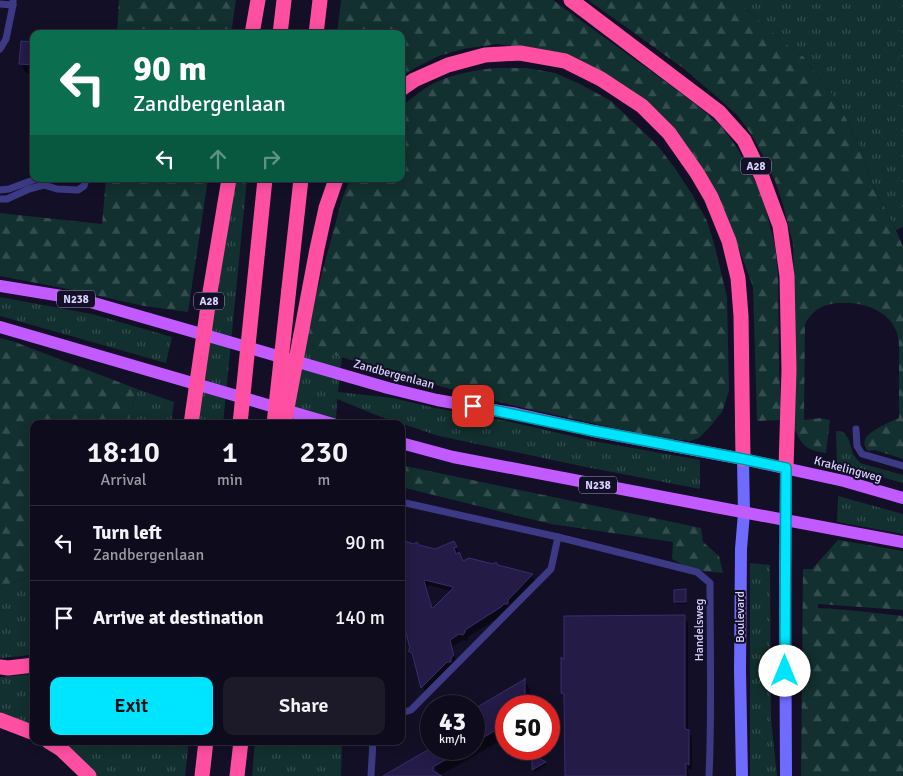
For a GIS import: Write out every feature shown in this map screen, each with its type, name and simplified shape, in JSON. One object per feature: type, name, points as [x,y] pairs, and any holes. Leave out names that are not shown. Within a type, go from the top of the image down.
[{"type":"highway","points":[[253,30],[258,0]]},
{"type":"highway","points":[[280,30],[284,0]]},
{"type":"highway","points":[[316,30],[320,0]]},
{"type":"highway","name":"A28","points":[[571,0],[719,112],[744,140],[762,177],[780,226],[786,276],[789,370],[786,468]]},
{"type":"highway","points":[[405,87],[414,80],[448,65],[485,55],[520,53],[565,61],[601,79],[642,106],[669,133],[711,197],[729,242],[738,278],[741,316],[743,459]]},
{"type":"highway","name":"A28","points":[[192,420],[228,182]]},
{"type":"highway","points":[[240,420],[265,182]]},
{"type":"highway","points":[[274,420],[301,182]]},
{"type":"highway","points":[[285,420],[317,249],[326,208],[335,182]]},
{"type":"highway","points":[[0,668],[30,665]]},
{"type":"highway","points":[[0,720],[30,731]]},
{"type":"highway","points":[[54,745],[89,776]]},
{"type":"highway","points":[[202,776],[206,745]]},
{"type":"highway","points":[[237,776],[241,745]]},
{"type":"main road","name":"Zandbergenlaan","points":[[0,286],[80,299],[353,378],[437,400],[517,414],[594,431],[786,468]]},
{"type":"main road","points":[[0,327],[319,420]]},
{"type":"main road","name":"N238","points":[[405,444],[453,457],[786,521]]},
{"type":"main road","name":"Boulevard","points":[[742,776],[740,670],[741,549],[744,513],[743,459]]},
{"type":"main road","name":"Krakelingweg","points":[[786,468],[844,481],[903,498]]},
{"type":"main road","points":[[786,468],[786,776]]},
{"type":"main road","points":[[786,521],[903,542]]},
{"type":"lane","points":[[0,4],[13,3],[6,39],[0,49]]},
{"type":"lane","points":[[0,190],[9,189],[30,181]]},
{"type":"lane","points":[[0,199],[7,199],[29,189],[44,186],[56,189],[78,190],[84,186],[85,182]]},
{"type":"lane","points":[[856,429],[856,446],[862,454],[903,466]]},
{"type":"lane","name":"Handelsweg","points":[[405,503],[558,537],[697,572],[710,583],[710,751],[708,776]]},
{"type":"lane","points":[[405,712],[411,710],[551,568],[558,537]]},
{"type":"lane","points":[[371,776],[373,745]]},
{"type":"green space","points":[[119,0],[236,0],[232,30],[117,30]]},
{"type":"green space","points":[[341,0],[553,0],[704,111],[723,128],[735,145],[758,187],[765,206],[775,246],[778,274],[779,371],[782,420],[757,421],[753,287],[735,238],[646,108],[531,49],[497,44],[463,49],[439,56],[405,74],[405,30],[337,30]]},
{"type":"green space","points":[[588,0],[733,0],[804,57],[839,104],[862,152],[870,180],[903,247],[903,459],[875,450],[868,451],[865,445],[865,440],[874,430],[899,418],[899,341],[894,325],[889,319],[875,309],[859,304],[826,305],[816,310],[805,324],[804,420],[821,418],[830,420],[826,453],[809,449],[802,443],[794,428],[795,317],[793,244],[782,201],[764,158],[753,137],[738,116],[717,97],[683,68]]},
{"type":"green space","points":[[733,0],[903,0],[903,227],[896,230],[870,180],[862,152],[839,104],[804,57]]},
{"type":"green space","points":[[495,68],[527,68],[555,73],[580,84],[611,101],[657,145],[692,194],[707,221],[727,297],[729,391],[722,412],[699,438],[690,441],[660,438],[528,409],[474,396],[300,345],[316,295],[342,199],[349,182],[405,182],[405,104],[435,82],[468,72]]},
{"type":"green space","points":[[106,182],[208,182],[188,312],[144,306],[0,276],[0,213],[102,224]]},
{"type":"green space","points":[[228,182],[247,182],[223,420],[192,420]]},
{"type":"green space","points":[[0,297],[92,314],[172,337],[166,363],[0,316]]},
{"type":"green space","points":[[0,338],[137,389],[129,420],[30,420],[30,574],[0,588]]},
{"type":"green space","points":[[300,345],[342,357],[338,392],[393,398],[593,441],[700,460],[700,489],[439,436],[405,425],[405,420],[391,420],[337,399],[336,420],[291,420]]},
{"type":"green space","points":[[137,389],[174,402],[172,420],[129,420]]},
{"type":"green space","points":[[836,431],[841,431],[845,434],[853,454],[860,463],[903,475],[903,483],[837,465]]},
{"type":"green space","points":[[405,466],[701,528],[703,542],[719,556],[723,573],[692,570],[672,559],[673,542],[551,524],[405,488]]},
{"type":"green space","points":[[838,496],[903,514],[903,534],[837,522]]},
{"type":"green space","points":[[838,540],[903,551],[903,610],[818,604],[818,608],[903,616],[903,776],[801,776],[803,569],[812,569]]},
{"type":"green space","points":[[750,563],[770,565],[771,719],[777,776],[750,776]]},
{"type":"green space","points":[[30,574],[30,655],[0,658],[0,588]]},
{"type":"green space","points":[[30,674],[30,736],[0,725],[0,677]]},
{"type":"green space","points":[[48,745],[189,745],[185,776],[92,776]]},
{"type":"green space","points":[[255,745],[342,745],[341,776],[252,776]]},
{"type":"building","points":[[21,41],[30,42],[30,65],[19,64]]},
{"type":"building","points":[[405,541],[414,544],[417,542],[419,545],[435,549],[454,541],[457,547],[454,548],[456,554],[459,552],[463,561],[469,558],[493,564],[496,562],[498,565],[533,574],[508,600],[508,604],[504,604],[465,630],[463,635],[459,634],[450,640],[454,655],[451,658],[451,662],[447,662],[421,688],[412,653],[408,651],[410,648],[405,630]],"holes":[[[425,580],[453,588],[432,608],[424,581]]]},
{"type":"building","points":[[686,589],[686,602],[674,602],[674,590]]},
{"type":"building","points":[[685,615],[685,729],[689,730],[689,765],[686,763],[686,776],[565,776],[564,694],[561,693],[561,657],[564,660],[564,616]]},
{"type":"building","points":[[525,679],[525,695],[498,695]]},
{"type":"building","points":[[495,697],[495,731],[485,736],[485,703]]},
{"type":"building","points":[[420,754],[420,760],[445,760],[433,767],[433,771],[442,776],[383,776]]},
{"type":"building","points":[[532,760],[546,762],[532,770]]},
{"type":"route","points":[[473,406],[786,468],[785,671]]}]
